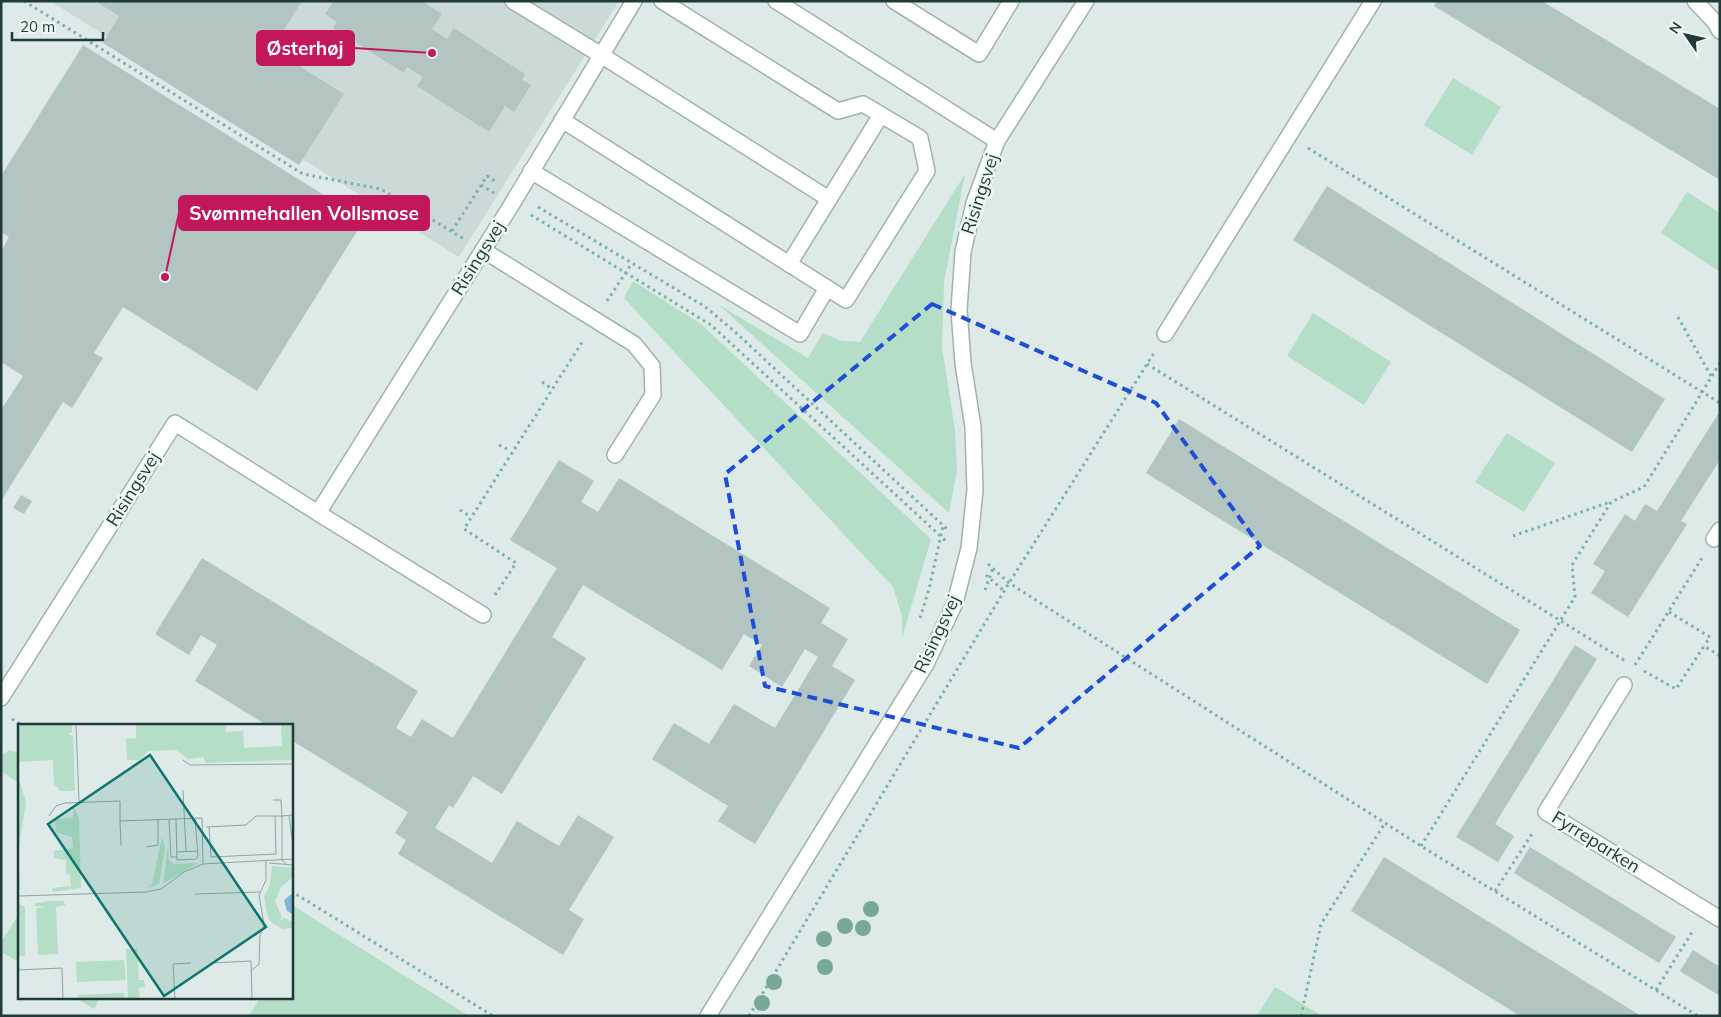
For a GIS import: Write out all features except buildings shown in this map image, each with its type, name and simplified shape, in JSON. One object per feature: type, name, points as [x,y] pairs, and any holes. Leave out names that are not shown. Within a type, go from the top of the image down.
[{"type":"street","points":[[513,1],[829,199]]},
{"type":"street","name":"Risingsvej","points":[[318,513],[515,199],[634,1]]},
{"type":"street","points":[[562,120],[846,300],[927,171],[920,138],[863,104],[838,111],[662,1]]},
{"type":"street","name":"Risingsvej","points":[[776,1],[998,141]]},
{"type":"street","points":[[894,1],[979,54],[1011,1]]},
{"type":"street","name":"Risingsvej","points":[[708,1016],[926,664],[955,603],[967,553],[975,490],[973,427],[963,363],[958,310],[963,252],[974,203],[998,141],[1086,1]]},
{"type":"street","points":[[1165,334],[1373,1]]},
{"type":"street","points":[[1695,1],[1714,21],[1720,31]]},
{"type":"street","points":[[789,264],[881,115]]},
{"type":"street","points":[[531,171],[800,334],[827,288]]},
{"type":"street","points":[[483,250],[634,344],[652,366],[653,395],[615,455]]},
{"type":"street","name":"Risingsvej","points":[[1,698],[175,424],[483,615]]},
{"type":"street","name":"Fyrreparken","points":[[1624,684],[1546,812],[1720,919]]},
{"type":"path","points":[[24,1],[303,174],[381,189],[483,250]]},
{"type":"path","points":[[1289,136],[1720,403]]},
{"type":"path","points":[[452,231],[487,176],[515,199],[625,272],[711,325],[941,536],[967,553]]},
{"type":"path","points":[[482,185],[515,199],[632,263],[704,306],[733,330],[943,526],[1004,591]]},
{"type":"path","points":[[483,615],[516,563],[464,529],[632,263]]},
{"type":"path","points":[[1678,318],[1711,377]]},
{"type":"path","points":[[749,1016],[1004,591],[1165,334]]},
{"type":"path","points":[[1513,536],[1611,502],[1644,487],[1720,363]]},
{"type":"path","points":[[1147,364],[1635,666]]},
{"type":"path","points":[[542,382],[552,389]]},
{"type":"path","points":[[499,445],[507,449]]},
{"type":"path","points":[[1421,846],[1575,597],[1572,566],[1611,502]]},
{"type":"path","points":[[460,510],[471,517]]},
{"type":"path","points":[[918,624],[929,589],[943,526]]},
{"type":"path","points":[[1624,684],[1717,534]]},
{"type":"path","points":[[993,568],[1010,583],[1421,846],[1698,1016]]},
{"type":"path","points":[[1643,671],[1676,689],[1710,637],[1669,612]]},
{"type":"path","points":[[1704,646],[1720,656]]},
{"type":"path","points":[[1494,891],[1546,812]]},
{"type":"path","points":[[1301,1016],[1321,924],[1385,823]]},
{"type":"path","points":[[292,892],[493,1016]]},
{"type":"path","points":[[1656,990],[1705,910]]},
{"type":"highlighted area","points":[[932,304],[1156,403],[1260,546],[1019,748],[765,686],[725,474]]},
{"type":"shaded area","points":[[50,1],[619,1],[459,257]]},
{"type":"green space","points":[[1453,78],[1501,107],[1472,155],[1424,125]]},
{"type":"green space","points":[[965,174],[944,282],[942,347],[955,431],[957,470],[949,513],[719,305],[808,358],[823,333],[842,341],[860,342]]},
{"type":"green space","points":[[1687,192],[1720,213],[1720,272],[1661,233]]},
{"type":"green space","points":[[633,281],[701,324],[931,539],[902,638],[902,616],[893,587],[624,298]]},
{"type":"green space","points":[[1313,313],[1391,362],[1364,405],[1287,356]]},
{"type":"green space","points":[[1507,433],[1555,463],[1524,512],[1475,482]]},
{"type":"green space","points":[[9,750],[18,753],[18,782],[1,771],[1,756]]},
{"type":"green space","points":[[292,905],[469,1016],[249,1016],[259,1000],[292,1000]]},
{"type":"green space","points":[[18,916],[18,961],[1,952],[1,942]]},
{"type":"green space","points":[[1275,987],[1322,1016],[1257,1016]]},
{"type":"green space","points":[[79,1000],[99,1000],[94,1009]]},
{"type":"place","name":"Østerhøj","points":[[432,53]]},
{"type":"place","name":"Svømmehallen Vollsmose","points":[[165,277]]}]
